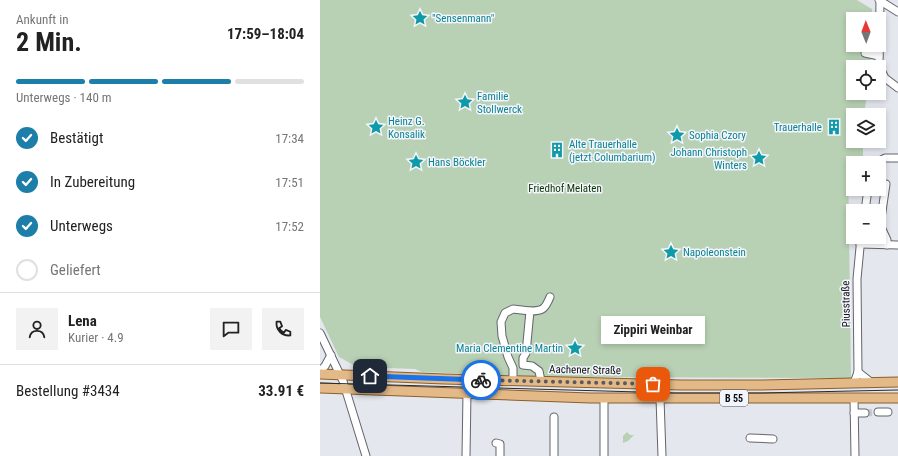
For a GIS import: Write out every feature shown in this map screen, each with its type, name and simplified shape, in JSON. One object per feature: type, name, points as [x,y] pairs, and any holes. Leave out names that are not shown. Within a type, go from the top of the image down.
[{"type":"main road","name":"Aachener Straße","points":[[320,374],[690,385],[898,382]]},
{"type":"main road","points":[[346,390],[348,380],[356,375]]},
{"type":"main road","name":"B 55","points":[[320,388],[604,398],[898,398]]},
{"type":"street","points":[[880,0],[898,12]]},
{"type":"street","points":[[879,60],[880,0]]},
{"type":"street","points":[[866,56],[879,56]]},
{"type":"street","points":[[886,81],[898,88]]},
{"type":"street","points":[[886,159],[898,158]]},
{"type":"street","points":[[886,238],[887,245]]},
{"type":"street","name":"Piusstraße","points":[[854,383],[858,372],[857,279],[861,244]]},
{"type":"street","points":[[882,244],[898,245]]},
{"type":"street","points":[[513,380],[512,368],[502,336],[501,322],[505,313],[513,309],[540,311],[547,305],[550,297]]},
{"type":"street","points":[[530,311],[529,334],[526,353],[523,358],[524,364],[532,366],[539,372],[541,381]]},
{"type":"street","points":[[320,333],[346,390],[366,456]]},
{"type":"street","points":[[320,371],[325,366],[331,355]]},
{"type":"street","points":[[858,372],[872,382]]},
{"type":"street","points":[[466,456],[467,394]]},
{"type":"street","points":[[604,398],[604,456]]},
{"type":"street","points":[[660,398],[662,456]]},
{"type":"street","points":[[854,398],[855,455]]},
{"type":"street","points":[[878,412],[888,412]]},
{"type":"street","points":[[854,413],[865,413]]},
{"type":"street","points":[[554,417],[554,456]]},
{"type":"street","points":[[750,438],[773,438]]},
{"type":"street","points":[[496,443],[500,444],[500,456]]},
{"type":"green space","name":"Friedhof Melaten","points":[[320,0],[857,0],[872,9],[872,12],[846,12],[846,52],[871,52],[870,60],[846,60],[846,100],[866,100],[865,108],[846,108],[846,148],[863,148],[863,156],[846,156],[846,196],[849,196],[849,204],[846,204],[846,244],[849,244],[851,378],[562,377],[422,372],[415,369],[357,367],[339,357],[320,317]]},
{"type":"green space","points":[[627,432],[630,435],[634,435],[628,441],[623,443],[623,436]]},
{"type":"tunnel","points":[[865,413],[878,412]]},
{"type":"tram line","points":[[320,383],[675,393],[898,390]]},
{"type":"way so far","points":[[481,380],[653,384]]},
{"type":"place","name":"\"Sensenmann\"","points":[[420,18]]},
{"type":"place","name":"Familie Stollwerck","points":[[465,102]]},
{"type":"place","name":"Heinz G. Konsalik","points":[[376,127]]},
{"type":"place","name":"Trauerhalle","points":[[834,127]]},
{"type":"place","name":"Sophia Czory","points":[[677,135]]},
{"type":"place","name":"Alte Trauerhalle (jetzt Columbarium)","points":[[557,150]]},
{"type":"place","name":"Johann Christoph Winters","points":[[759,158]]},
{"type":"place","name":"Hans Böckler","points":[[416,162]]},
{"type":"place","name":"Napoleonstein","points":[[671,252]]},
{"type":"place","name":"Maria Clementine Martin","points":[[575,348]]},
{"type":"place","name":"Zippiri Weinbar","points":[[653,384]]},
{"type":"route","points":[[370,376],[481,380]]}]
